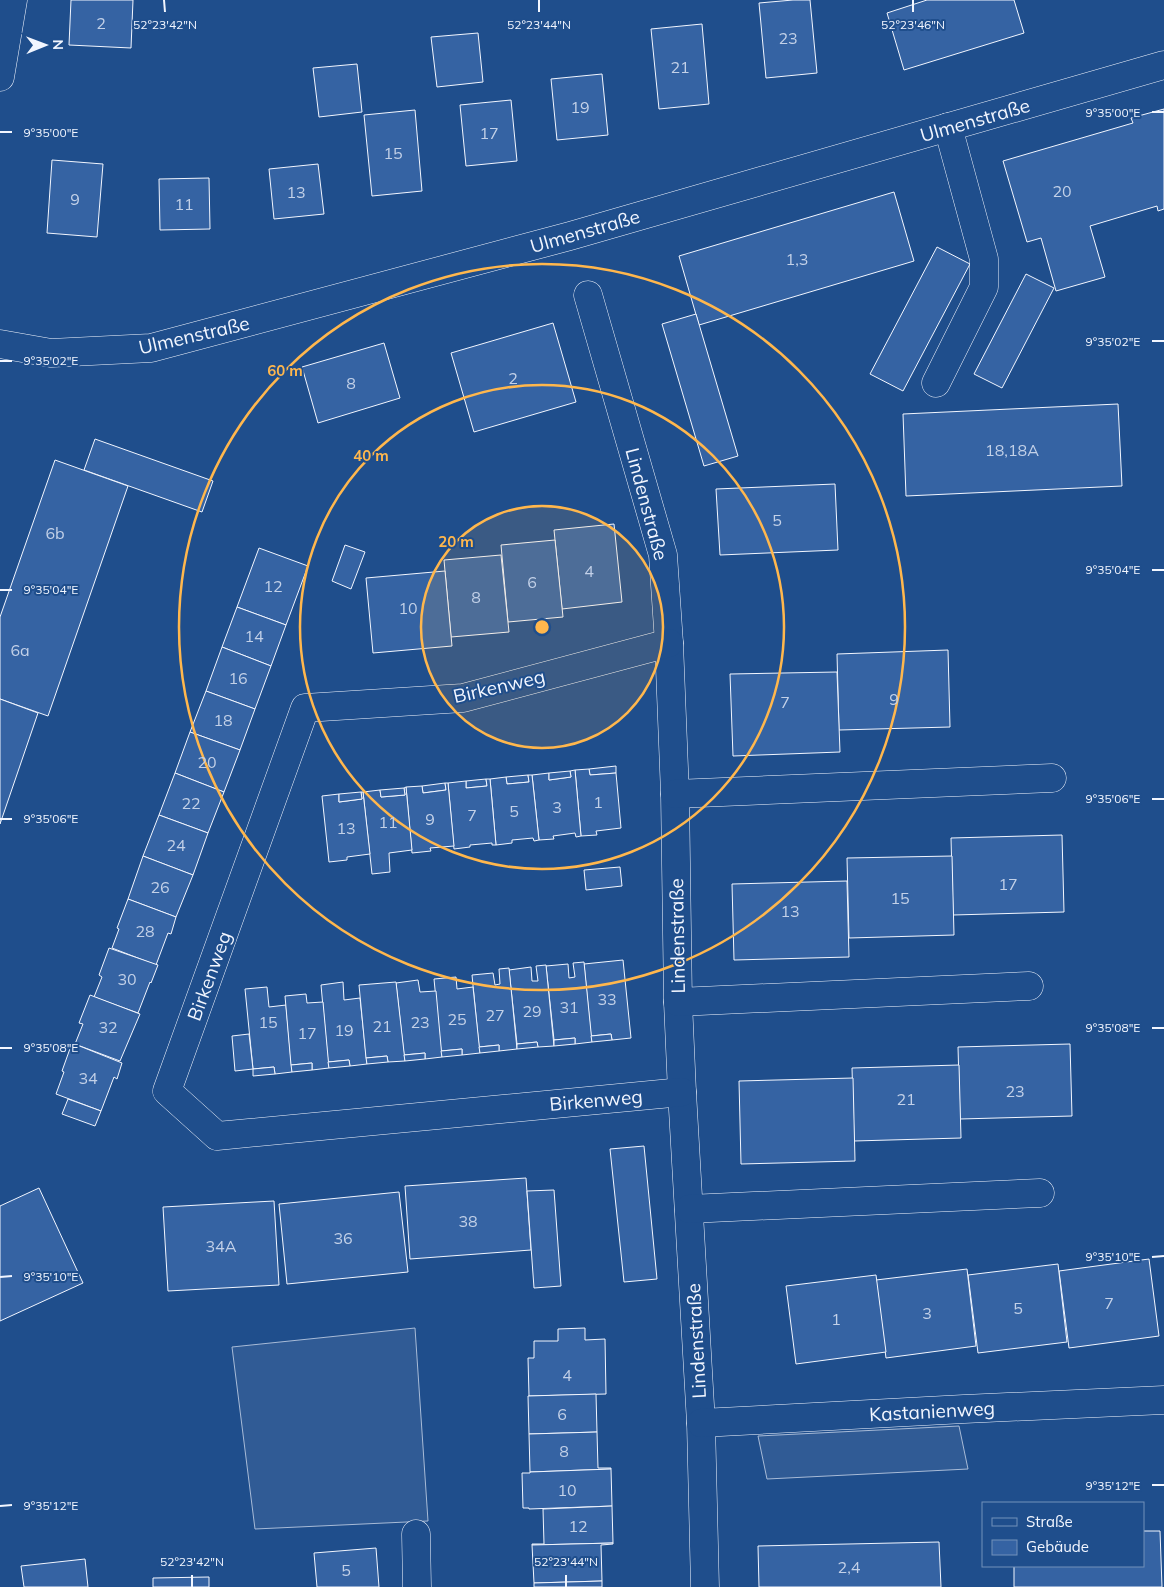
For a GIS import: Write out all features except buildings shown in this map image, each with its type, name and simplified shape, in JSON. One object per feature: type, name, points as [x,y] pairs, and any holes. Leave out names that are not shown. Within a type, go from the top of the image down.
[{"type":"street","points":[[0,77],[13,0]]},
{"type":"street","name":"Ulmenstraße","points":[[0,344],[52,354],[151,348],[570,236],[1164,65]]},
{"type":"street","points":[[936,383],[984,286],[985,272],[984,259],[948,127]]},
{"type":"street","name":"Lindenstraße","points":[[588,296],[663,554],[669,643],[675,794],[678,1002],[701,1423],[705,1587]]},
{"type":"street","name":"Birkenweg","points":[[669,643],[463,698],[305,708],[167,1091],[217,1136],[682,1092]]},
{"type":"street","points":[[675,794],[1052,778]]},
{"type":"street","points":[[678,1002],[1030,986]]},
{"type":"street","points":[[689,1209],[1040,1193]]},
{"type":"street","name":"Kastanienweg","points":[[701,1423],[1164,1400]]},
{"type":"street","points":[[416,1534],[417,1587]]},
{"type":"shaded area","points":[[415,1328],[428,1521],[255,1529],[232,1347]]},
{"type":"shaded area","points":[[959,1426],[968,1469],[767,1479],[758,1436]]}]
